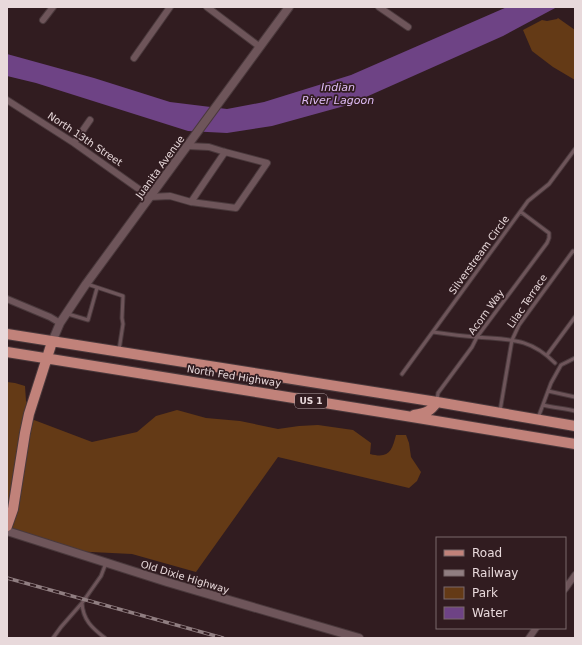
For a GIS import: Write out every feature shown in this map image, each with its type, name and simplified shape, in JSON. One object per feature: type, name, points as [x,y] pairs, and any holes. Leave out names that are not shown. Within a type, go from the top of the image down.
[{"type":"main road","name":"North Fed Highway","points":[[7,334],[437,402],[575,426]]},
{"type":"main road","points":[[7,526],[13,509],[29,414],[52,342]]},
{"type":"main road","name":"North Fed Highway","points":[[7,352],[575,444]]},
{"type":"main road","points":[[406,416],[426,413],[432,409],[437,402]]},
{"type":"street","points":[[44,20],[53,7]]},
{"type":"street","points":[[134,58],[170,7]]},
{"type":"street","points":[[207,7],[260,47]]},
{"type":"street","name":"Juanita Avenue","points":[[52,342],[60,323],[86,284],[289,7]]},
{"type":"street","points":[[379,7],[408,27]]},
{"type":"street","name":"North 13th Street","points":[[7,100],[74,143],[150,197]]},
{"type":"street","points":[[74,143],[90,120]]},
{"type":"street","points":[[150,197],[170,196],[191,202],[236,208],[267,163],[209,147],[188,146]]},
{"type":"street","points":[[191,202],[225,152]]},
{"type":"street","points":[[7,299],[50,317],[60,323]]},
{"type":"street","name":"Old Dixie Highway","points":[[7,531],[167,582],[359,638]]},
{"type":"street","points":[[566,588],[575,575]]},
{"type":"street","points":[[529,638],[535,629]]},
{"type":"lane","name":"Silverstream Circle","points":[[402,374],[528,201],[549,184],[575,150]]},
{"type":"lane","name":"Acorn Way","points":[[437,402],[438,393],[472,347],[477,337],[547,243],[549,233],[520,212]]},
{"type":"lane","name":"Lilac Terrace","points":[[500,413],[512,340],[519,325],[574,252]]},
{"type":"lane","points":[[86,284],[123,296],[123,324],[118,351]]},
{"type":"lane","points":[[66,313],[88,320],[97,288]]},
{"type":"lane","points":[[547,355],[575,317]]},
{"type":"lane","points":[[433,332],[521,342],[547,355],[555,363]]},
{"type":"lane","points":[[537,419],[548,391],[561,365],[575,358]]},
{"type":"lane","points":[[548,391],[575,397]]},
{"type":"lane","points":[[543,405],[575,411]]},
{"type":"lane","points":[[53,638],[82,603],[101,576],[106,563]]},
{"type":"lane","points":[[82,603],[82,612],[87,621],[93,629],[105,638]]},
{"type":"green space","points":[[558,18],[575,30],[575,80],[553,67],[532,51],[523,30],[542,20],[547,21]]},
{"type":"green space","points":[[7,382],[25,386],[26,401],[34,420],[92,442],[137,432],[156,416],[177,410],[206,418],[240,421],[278,429],[318,425],[353,430],[371,443],[370,454],[376,455],[382,455],[389,452],[396,435],[406,435],[411,457],[421,472],[417,481],[409,488],[278,457],[196,572],[132,554],[71,551],[7,534]]},
{"type":"water","name":"Indian River Lagoon","points":[[507,7],[557,7],[503,36],[348,105],[272,126],[227,133],[188,131],[36,83],[7,76],[7,54],[94,78],[170,102],[227,109],[264,102],[351,75]]},
{"type":"railway","points":[[7,578],[223,638]]}]
